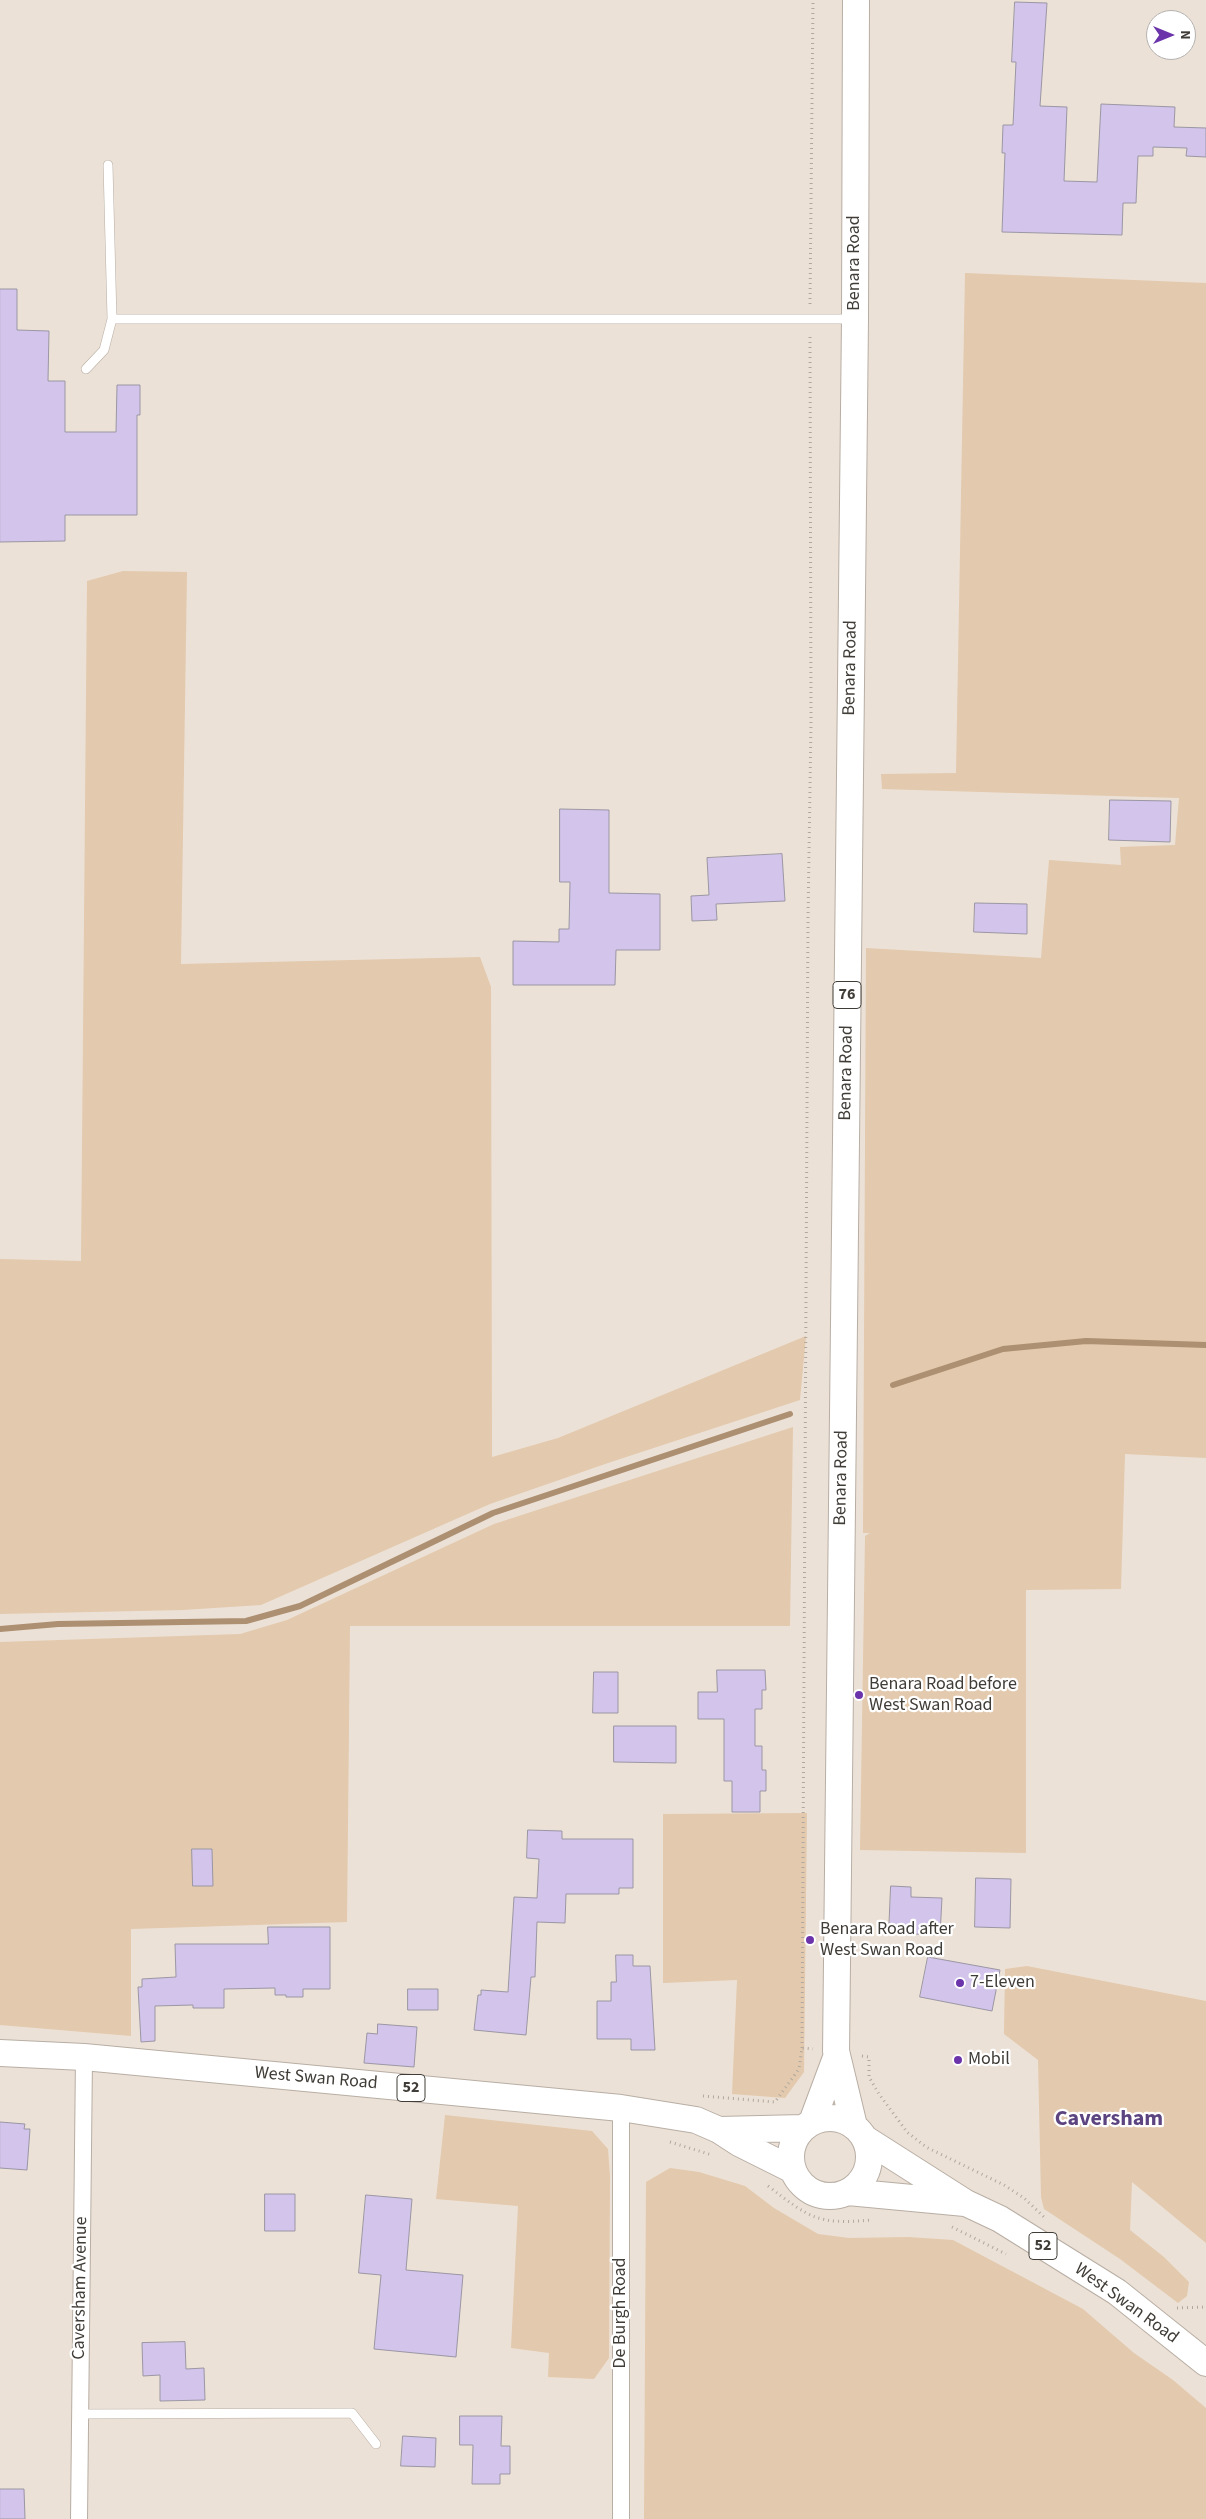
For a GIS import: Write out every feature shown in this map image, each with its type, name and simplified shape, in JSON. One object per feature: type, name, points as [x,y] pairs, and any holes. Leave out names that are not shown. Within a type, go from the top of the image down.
[{"type":"main road","name":"Benara Road","points":[[856,0],[855,319],[836,2055],[859,2132]]},
{"type":"main road","name":"West Swan Road","points":[[0,2052],[84,2057],[621,2108],[696,2120],[719,2130],[739,2143],[793,2170]]},
{"type":"main road","name":"Benara Road","points":[[807,2125],[836,2055]]},
{"type":"main road","name":"52","points":[[807,2125],[823,2118],[836,2118],[859,2132]]},
{"type":"main road","name":"West Swan Road","points":[[719,2130],[807,2125]]},
{"type":"main road","points":[[793,2170],[791,2149],[795,2137],[807,2125]]},
{"type":"main road","name":"West Swan Road","points":[[859,2132],[966,2203],[1000,2219],[1117,2292],[1206,2363]]},
{"type":"main road","points":[[848,2192],[861,2181],[868,2164],[868,2146],[859,2132]]},
{"type":"main road","name":"52","points":[[793,2170],[802,2185],[812,2192],[830,2196],[848,2192]]},
{"type":"main road","name":"West Swan Road","points":[[848,2192],[966,2203]]},
{"type":"street","name":"Caversham Avenue","points":[[79,2519],[84,2057]]},
{"type":"street","name":"De Burgh Road","points":[[621,2108],[621,2519]]},
{"type":"lane","points":[[86,369],[104,350],[112,319],[108,165]]},
{"type":"lane","points":[[112,319],[855,319]]},
{"type":"lane","points":[[79,2414],[352,2413],[376,2444]]},
{"type":"path","points":[[802,2048],[808,918],[811,722],[810,319],[813,0]]},
{"type":"shaded area","points":[[965,273],[1206,283],[1206,1458],[1125,1454],[1121,1589],[1026,1590],[1026,1853],[860,1850],[865,1536],[870,1533],[863,1533],[866,948],[1041,958],[1049,860],[1121,865],[1120,847],[1175,845],[1179,798],[882,789],[881,774],[956,773]]},
{"type":"shaded area","points":[[123,571],[187,572],[181,964],[480,957],[491,987],[492,1457],[558,1438],[806,1336],[800,1400],[490,1504],[261,1605],[183,1610],[0,1614],[0,1259],[81,1261],[87,581]]},
{"type":"shaded area","points":[[793,1427],[790,1626],[350,1626],[347,1922],[131,1929],[131,2036],[0,2025],[0,1642],[240,1634],[287,1620],[494,1524]]},
{"type":"shaded area","points":[[807,1813],[804,2072],[785,2098],[732,2094],[737,1980],[663,1983],[663,1814]]},
{"type":"shaded area","points":[[1027,1966],[1206,2001],[1206,2243],[1132,2182],[1130,2230],[1164,2257],[1189,2282],[1187,2296],[1178,2303],[1120,2259],[1044,2209],[1041,2197],[1038,2060],[1004,2034],[1005,1969]]},
{"type":"shaded area","points":[[445,2115],[592,2131],[608,2149],[610,2176],[609,2358],[594,2379],[548,2377],[549,2353],[511,2348],[518,2206],[436,2199]]},
{"type":"shaded area","points":[[670,2168],[699,2172],[745,2186],[774,2208],[818,2234],[849,2238],[908,2237],[953,2240],[1083,2309],[1134,2353],[1173,2380],[1206,2408],[1206,2519],[644,2519],[646,2182]]},
{"type":"building","points":[[1015,2],[1047,3],[1040,106],[1067,107],[1064,181],[1097,182],[1101,104],[1175,107],[1174,127],[1206,128],[1206,157],[1186,156],[1187,148],[1153,147],[1153,156],[1138,156],[1136,203],[1123,203],[1122,235],[1002,232],[1005,153],[1002,153],[1003,125],[1013,125],[1016,62],[1012,62]]},
{"type":"building","points":[[0,289],[17,289],[17,330],[49,331],[48,381],[65,381],[65,432],[116,432],[117,385],[140,385],[140,415],[137,415],[137,515],[65,515],[65,541],[0,542]]},
{"type":"building","points":[[1110,800],[1171,801],[1170,842],[1109,840]]},
{"type":"building","points":[[560,809],[609,810],[609,893],[660,894],[660,950],[616,950],[615,985],[513,985],[513,941],[559,942],[559,929],[569,929],[570,882],[560,882]]},
{"type":"building","points":[[782,854],[785,901],[716,904],[717,920],[692,921],[691,896],[709,895],[707,858]]},
{"type":"building","points":[[975,903],[1027,904],[1027,934],[974,932]]},
{"type":"building","points":[[717,1670],[765,1670],[766,1690],[762,1690],[762,1709],[755,1709],[755,1746],[762,1746],[762,1770],[766,1770],[766,1791],[760,1791],[760,1812],[732,1812],[732,1781],[724,1781],[724,1719],[698,1719],[698,1692],[717,1692]]},
{"type":"building","points":[[594,1672],[618,1672],[618,1713],[593,1713]]},
{"type":"building","points":[[614,1726],[676,1726],[676,1763],[614,1762]]},
{"type":"building","points":[[528,1830],[562,1831],[562,1839],[633,1839],[633,1888],[619,1888],[619,1894],[566,1894],[565,1923],[537,1922],[535,1977],[531,1977],[526,2035],[474,2030],[478,1995],[481,1995],[481,1990],[508,1992],[514,1897],[537,1898],[539,1859],[527,1858]]},
{"type":"building","points":[[192,1849],[212,1849],[213,1886],[193,1886]]},
{"type":"building","points":[[976,1878],[1011,1879],[1010,1928],[975,1927]]},
{"type":"building","points":[[891,1886],[911,1887],[911,1897],[942,1898],[940,1935],[889,1933]]},
{"type":"building","points":[[268,1927],[330,1927],[330,1989],[303,1989],[303,1997],[286,1997],[286,1995],[275,1995],[275,1988],[224,1989],[224,2008],[193,2008],[193,2005],[155,2006],[155,2041],[141,2042],[138,1987],[142,1987],[142,1979],[176,1977],[175,1944],[268,1944]]},
{"type":"building","points":[[616,1955],[633,1955],[633,1966],[650,1966],[655,2050],[631,2050],[631,2039],[597,2039],[597,2001],[611,2001],[611,1982],[616,1982]]},
{"type":"building","name":"7-Eleven","points":[[928,1957],[1000,1970],[992,2011],[920,1997]]},
{"type":"building","points":[[408,1989],[438,1989],[438,2010],[408,2010]]},
{"type":"building","points":[[378,2024],[417,2027],[414,2067],[364,2063],[367,2033],[377,2034]]},
{"type":"building","points":[[0,2122],[25,2124],[24,2129],[30,2129],[27,2170],[0,2168]]},
{"type":"building","points":[[265,2194],[295,2194],[295,2231],[265,2231]]},
{"type":"building","points":[[366,2195],[412,2199],[406,2270],[463,2275],[456,2357],[374,2349],[381,2275],[359,2273]]},
{"type":"building","points":[[185,2342],[186,2369],[204,2368],[205,2400],[160,2401],[160,2375],[143,2376],[142,2343]]},
{"type":"building","points":[[460,2416],[502,2416],[501,2446],[510,2446],[510,2474],[500,2474],[500,2484],[472,2484],[473,2445],[460,2445]]},
{"type":"building","points":[[403,2436],[436,2438],[435,2467],[401,2466]]},
{"type":"building","points":[[0,2489],[24,2489],[25,2519],[0,2519]]},
{"type":"waterway","points":[[893,1385],[1003,1349],[1086,1341],[1206,1345]]},
{"type":"waterway","points":[[0,1629],[58,1624],[246,1621],[300,1606],[493,1513],[790,1414]]},
{"type":"place","name":"Benara Road before West Swan Road","points":[[859,1695]]},
{"type":"place","name":"Benara Road after West Swan Road","points":[[810,1940]]},
{"type":"place","name":"7-Eleven","points":[[960,1983]]},
{"type":"place","name":"Mobil","points":[[958,2060]]},
{"type":"district","name":"Caversham","points":[[1109,2120]]}]
